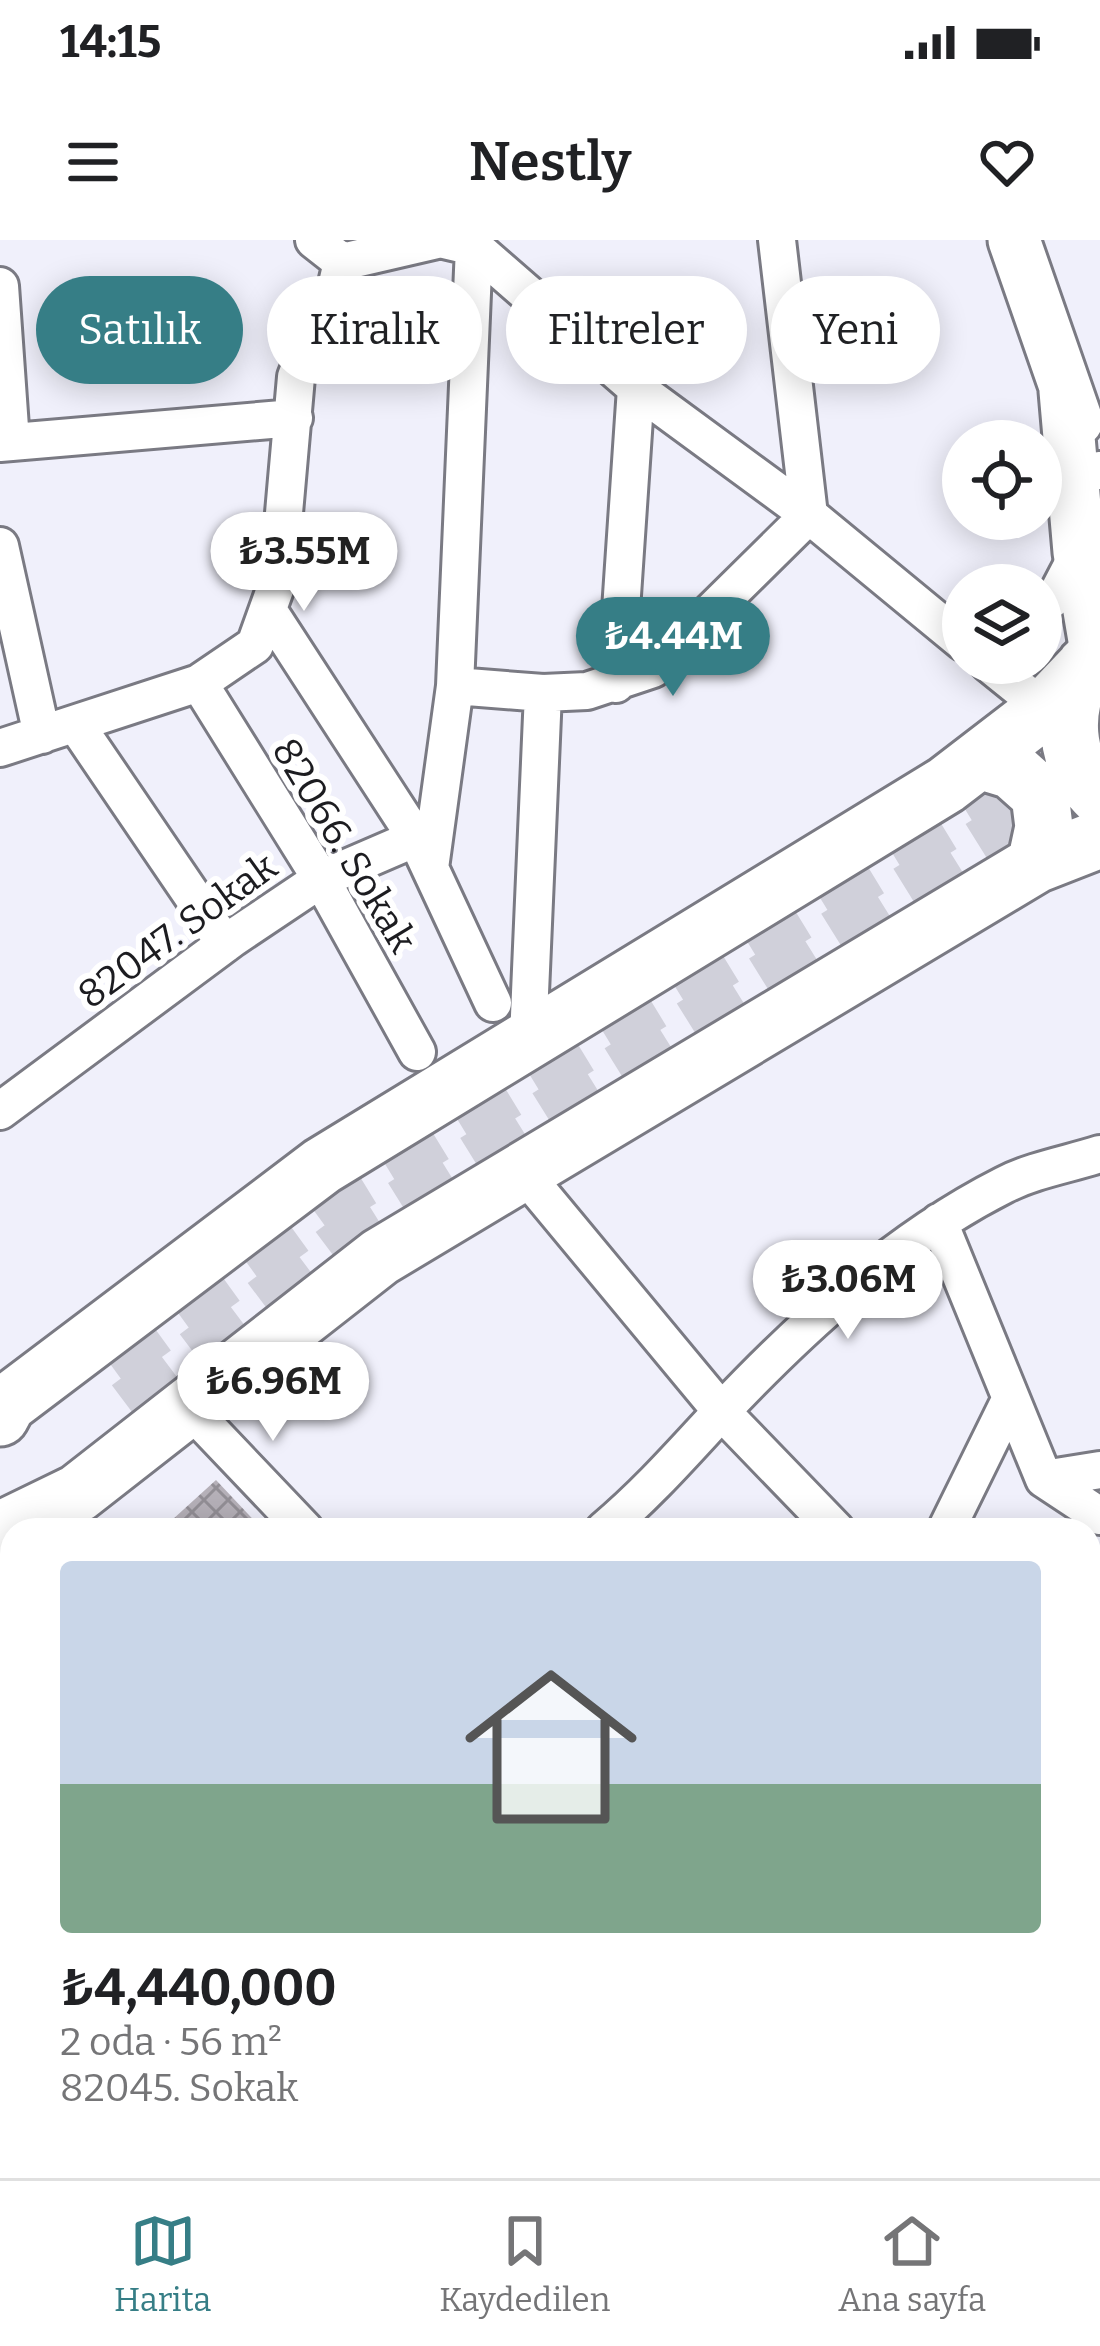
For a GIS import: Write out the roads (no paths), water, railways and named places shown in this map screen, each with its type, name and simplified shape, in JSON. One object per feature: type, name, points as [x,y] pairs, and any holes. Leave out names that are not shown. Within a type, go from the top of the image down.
[{"type":"main road","points":[[2,1419],[510,1021],[946,784],[1045,709],[1093,656]]},
{"type":"main road","points":[[1093,656],[1071,697],[1068,728],[1074,758],[1088,786],[1100,797]]},
{"type":"main road","points":[[979,760],[1012,770],[1040,795],[1044,826],[1036,864]]},
{"type":"main road","points":[[27,1518],[78,1493],[380,1256],[1036,864],[1100,838]]},
{"type":"main road","points":[[2,1419],[115,1388],[10,1518]]},
{"type":"street","points":[[777,240],[809,515]]},
{"type":"street","points":[[1014,240],[1065,391],[1099,472]]},
{"type":"street","points":[[0,748],[199,683],[255,645],[278,581],[296,377],[312,335],[333,301],[328,251],[452,242],[636,388],[942,616]]},
{"type":"street","points":[[423,853],[455,686],[452,242]]},
{"type":"street","points":[[0,286],[6,443],[294,418]]},
{"type":"street","points":[[616,684],[636,388]]},
{"type":"street","points":[[1065,391],[1078,552],[1093,656]]},
{"type":"street","points":[[455,686],[587,692],[653,669],[809,515]]},
{"type":"street","points":[[0,546],[42,734]]},
{"type":"street","points":[[1062,584],[1078,552]]},
{"type":"street","points":[[268,610],[423,853],[510,1021]]},
{"type":"street","name":"82066. Sokak","points":[[199,683],[321,879],[417,1052]]},
{"type":"street","points":[[1014,684],[1045,709]]},
{"type":"street","points":[[510,1021],[543,693]]},
{"type":"street","points":[[81,732],[225,944]]},
{"type":"street","name":"82047. Sokak","points":[[0,1112],[225,944],[321,879],[423,853]]},
{"type":"street","points":[[618,1518],[656,1486],[722,1412],[849,1291],[939,1222],[1009,1182],[1100,1154]]},
{"type":"street","points":[[523,1172],[722,1412],[824,1518]]},
{"type":"street","points":[[939,1222],[1043,1479],[1100,1516]]},
{"type":"street","points":[[952,1518],[1010,1398]]},
{"type":"street","points":[[188,1407],[294,1518]]},
{"type":"street","points":[[1043,1479],[1100,1471]]},
{"type":"tunnel","points":[[108,1361],[345,1189],[1100,728]]},
{"type":"tunnel","points":[[129,1408],[363,1232],[1079,787]]}]
